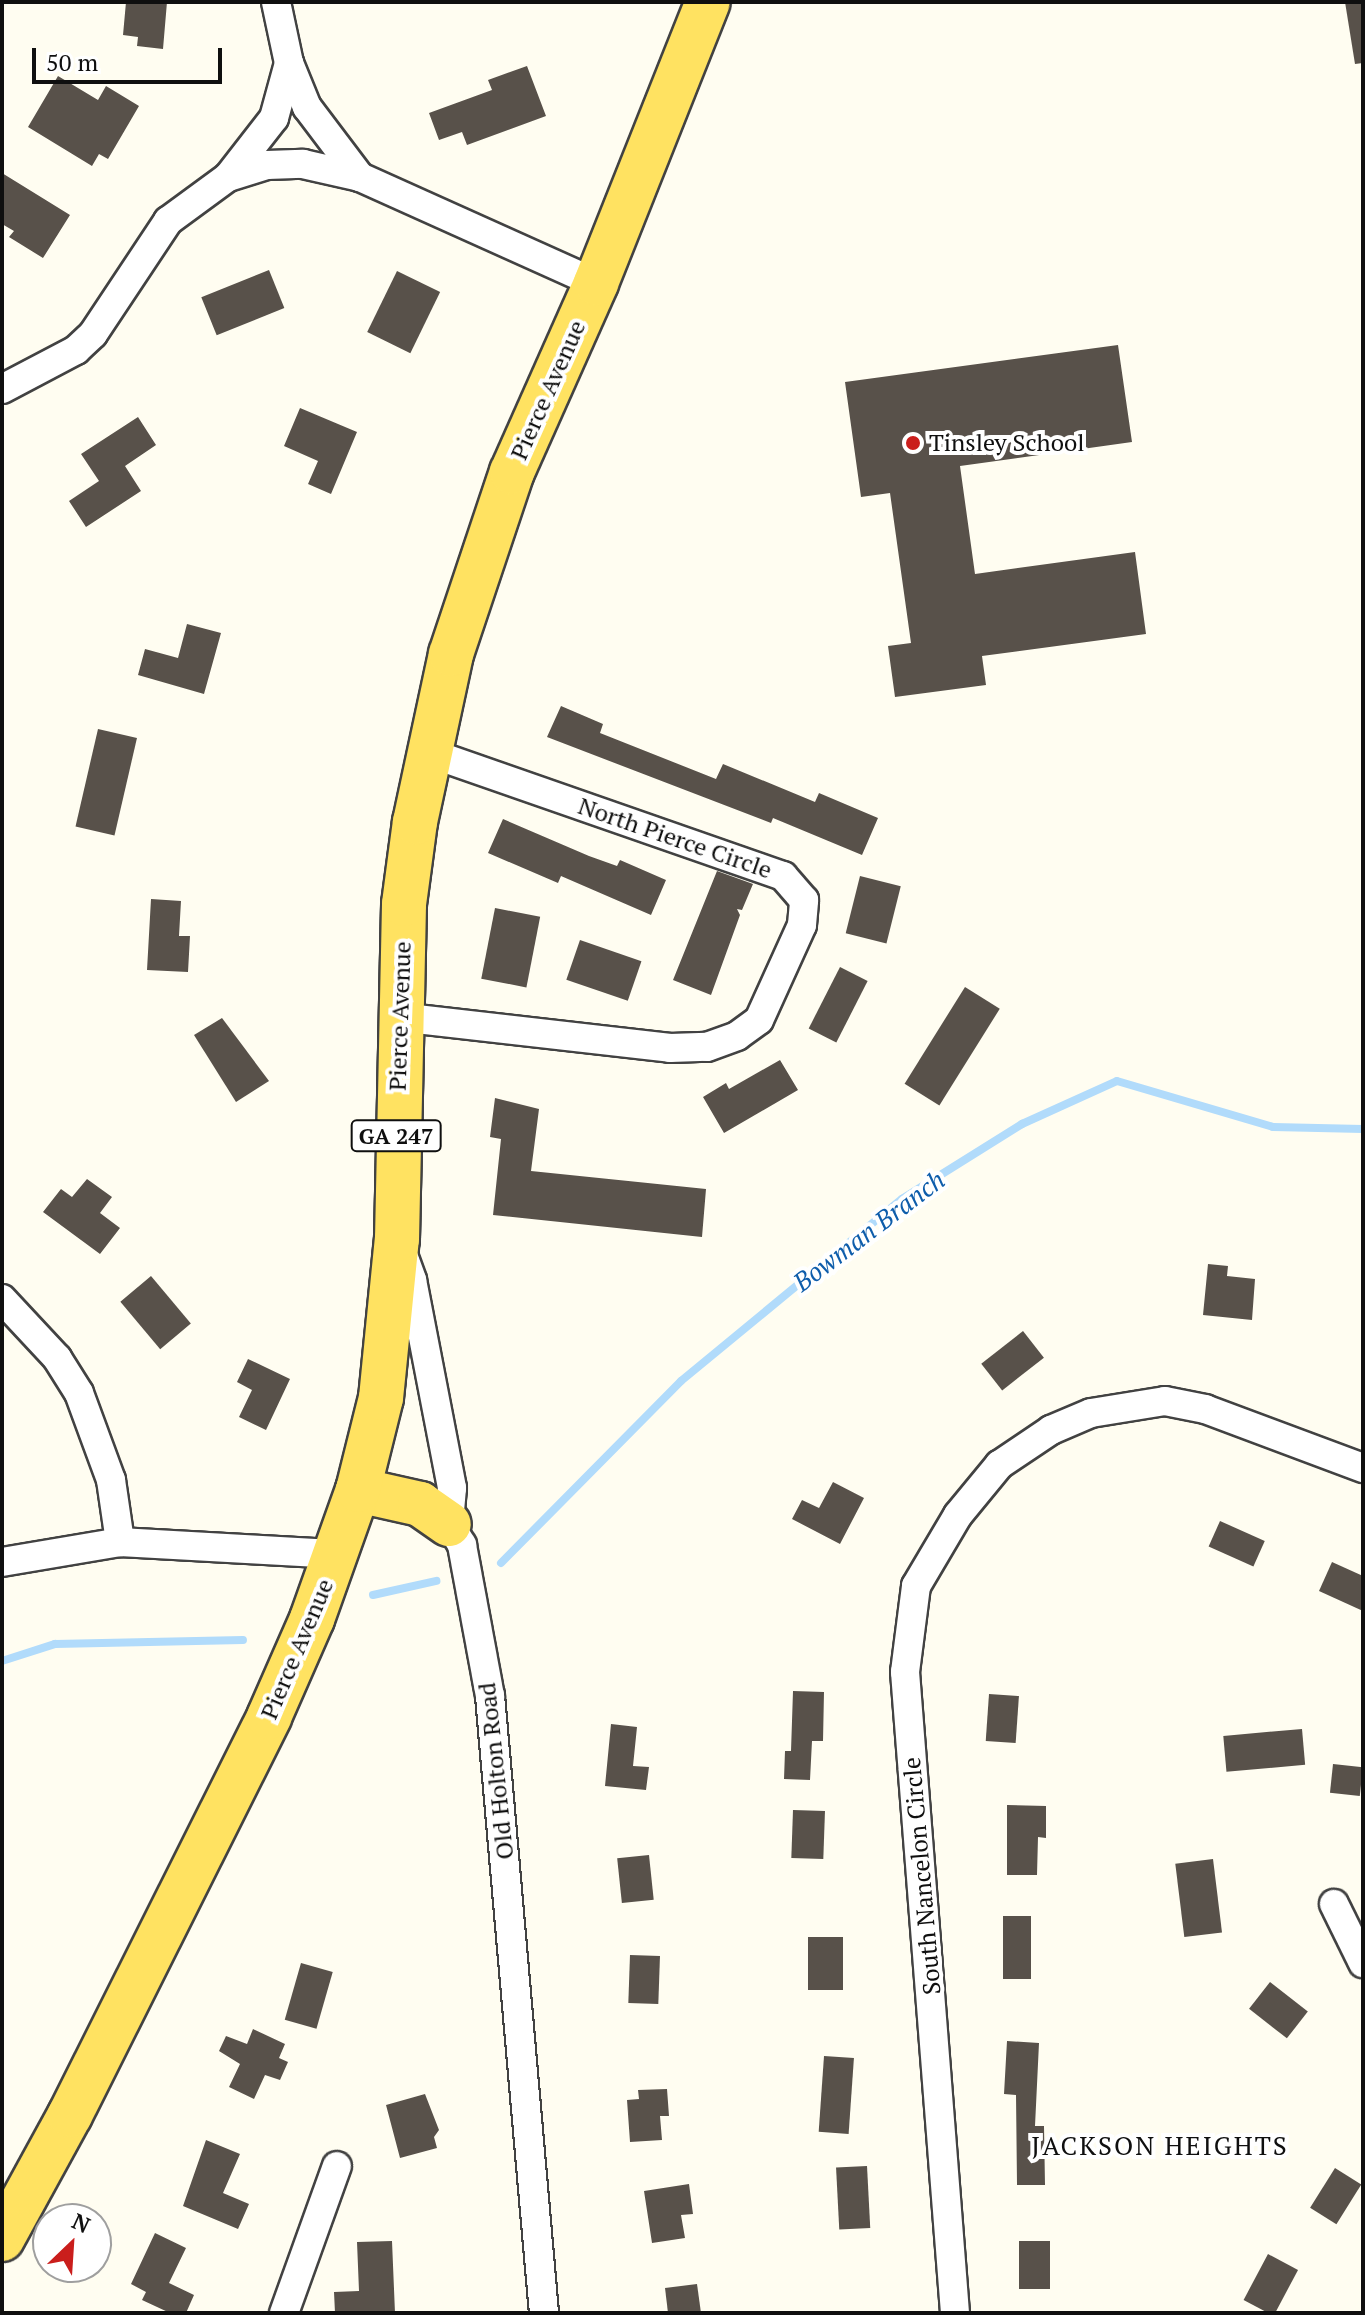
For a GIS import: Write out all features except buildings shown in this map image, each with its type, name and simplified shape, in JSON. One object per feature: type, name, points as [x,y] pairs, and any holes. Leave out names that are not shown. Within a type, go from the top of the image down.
[{"type":"main road","name":"Pierce Avenue","points":[[2,2239],[70,2115],[269,1717],[337,1554],[358,1490],[381,1398],[397,1239],[399,1017],[404,904],[429,753],[475,570],[512,472],[596,283],[708,2]]},
{"type":"main road","points":[[358,1490],[420,1504],[449,1524]]},
{"type":"street","points":[[276,2],[289,63],[307,107],[360,177]]},
{"type":"street","points":[[2,389],[56,365],[85,342],[168,221],[228,177],[274,118],[289,63]]},
{"type":"street","points":[[228,177],[267,165],[303,164],[360,177],[596,283]]},
{"type":"street","name":"North Pierce Circle","points":[[399,1017],[670,1048],[707,1047],[737,1036],[759,1020],[802,925],[804,900],[783,876],[429,753]]},
{"type":"street","name":"Old Holton Road","points":[[397,1239],[412,1280],[452,1488],[449,1524],[462,1545],[490,1696],[544,2313]]},
{"type":"street","points":[[2,1299],[57,1358],[79,1393],[111,1480],[120,1542]]},
{"type":"street","name":"South Nancelon Circle","points":[[955,2313],[905,1672],[916,1586],[958,1515],[999,1465],[1051,1430],[1091,1413],[1165,1401],[1205,1409],[1363,1468]]},
{"type":"street","points":[[2,1562],[120,1542],[337,1554]]},
{"type":"street","points":[[1334,1904],[1363,1963]]},
{"type":"street","points":[[284,2313],[337,2166]]},
{"type":"waterway","name":"Bowman Branch","points":[[501,1563],[681,1381],[902,1199],[1022,1124],[1117,1081],[1273,1127],[1363,1129]]},
{"type":"waterway","name":"Bowman Branch","points":[[373,1595],[436,1581]]},
{"type":"waterway","name":"Bowman Branch","points":[[2,1661],[55,1644],[243,1640]]},
{"type":"place","name":"Tinsley School","points":[[913,443]]},
{"type":"district","name":"JACKSON HEIGHTS","points":[[1160,2146]]}]
